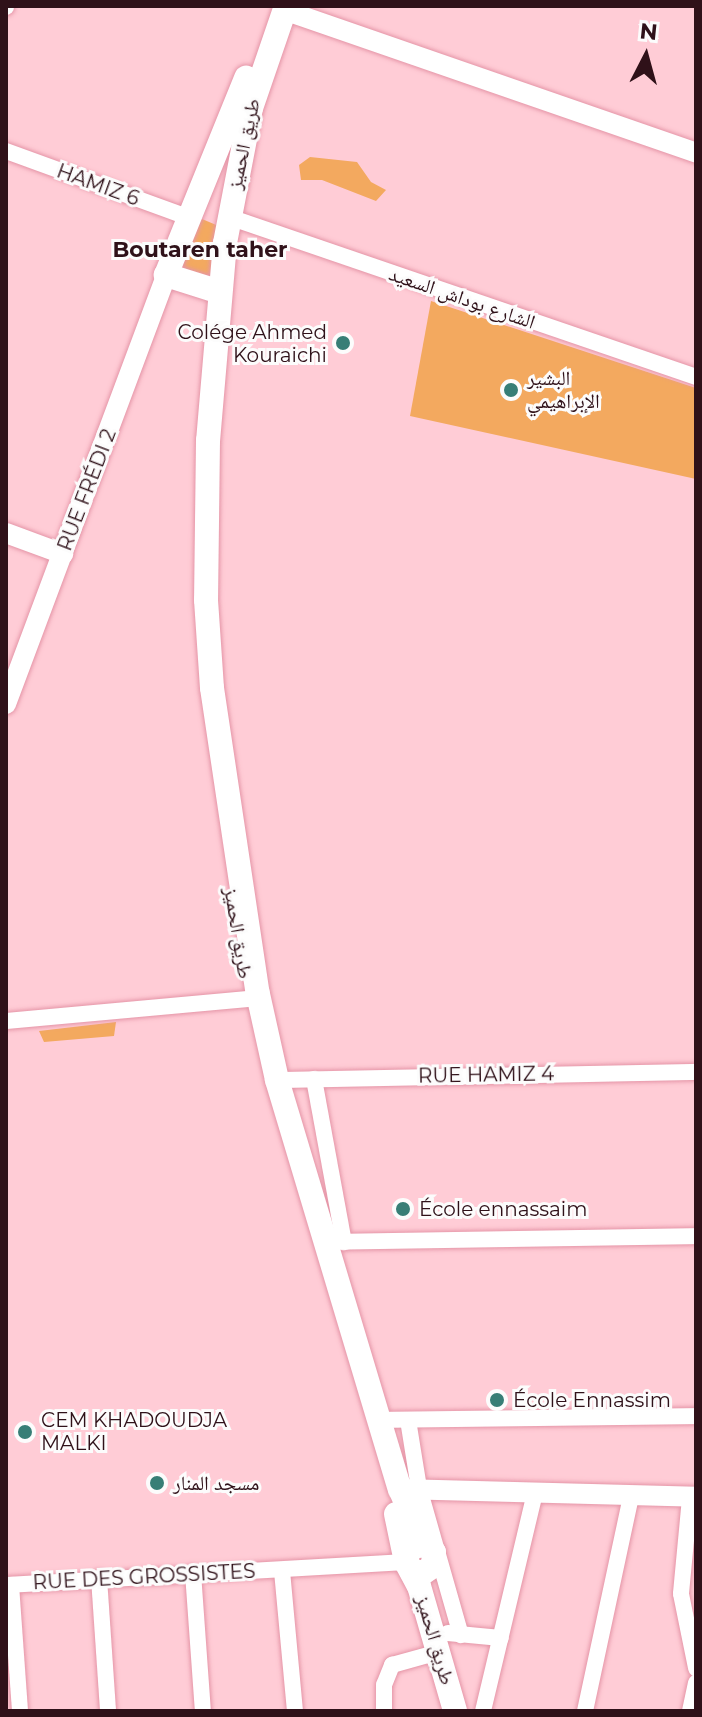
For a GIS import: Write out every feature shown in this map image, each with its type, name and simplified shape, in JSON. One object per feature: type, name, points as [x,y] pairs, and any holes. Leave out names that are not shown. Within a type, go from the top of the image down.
[{"type":"main road","name":"طريق الحميز","points":[[281,7],[262,72],[215,290],[198,440],[196,600],[202,689],[248,999],[267,1082],[415,1560],[449,1640],[468,1711]]},
{"type":"main road","points":[[215,290],[166,275],[281,7]]},
{"type":"main road","points":[[192,213],[215,207],[229,217]]},
{"type":"main road","name":"طريق الحميز","points":[[215,290],[208,440],[206,600],[212,688],[258,994],[277,1080],[334,1242],[380,1420],[410,1488],[415,1560]]},
{"type":"main road","name":"طريق الحميز","points":[[449,1640],[455,1711]]},
{"type":"street","points":[[281,7],[696,153]]},
{"type":"street","name":"HAMIZ 6","points":[[6,151],[192,213]]},
{"type":"street","name":"الشارع بوداش السعيد","points":[[229,217],[696,377]]},
{"type":"street","name":"RUE FRÉDI 2","points":[[6,704],[166,275]]},
{"type":"street","points":[[6,533],[63,554]]},
{"type":"street","points":[[6,1021],[248,999]]},
{"type":"street","name":"RUE HAMIZ 4","points":[[277,1080],[696,1072]]},
{"type":"street","points":[[314,1079],[334,1242],[696,1236]]},
{"type":"street","points":[[380,1420],[696,1416]]},
{"type":"street","points":[[408,1420],[410,1488],[449,1640]]},
{"type":"street","points":[[410,1488],[693,1498],[681,1594],[696,1668]]},
{"type":"street","points":[[483,1711],[535,1493]]},
{"type":"street","points":[[585,1711],[631,1497]]},
{"type":"street","name":"RUE DES GROSSISTES","points":[[9,1585],[193,1573],[282,1571],[415,1560]]},
{"type":"street","points":[[282,1571],[295,1711]]},
{"type":"street","points":[[193,1573],[203,1711]]},
{"type":"street","points":[[99,1578],[108,1711]]},
{"type":"street","points":[[9,1585],[20,1711]]},
{"type":"street","points":[[384,1711],[384,1685],[392,1665],[449,1640],[501,1638]]},
{"type":"street","points":[[690,1711],[696,1683]]},
{"type":"shaded area","points":[[310,157],[357,162],[371,182],[386,190],[376,201],[322,180],[301,180],[299,165]]},
{"type":"shaded area","points":[[202,219],[221,227],[215,273],[206,281],[181,267],[191,231]]},
{"type":"shaded area","name":"البشير الإبراهيمي","points":[[431,301],[696,388],[696,479],[410,416]]},
{"type":"shaded area","points":[[116,1022],[114,1036],[44,1042],[39,1031]]},
{"type":"place","name":"Colége Ahmed Kouraichi","points":[[343,343]]},
{"type":"place","name":"البشير الإبراهيمي","points":[[511,390]]},
{"type":"place","name":"École ennassaim","points":[[403,1209]]},
{"type":"place","name":"École Ennassim","points":[[497,1400]]},
{"type":"place","name":"CEM KHADOUDJA MALKI","points":[[25,1432]]},
{"type":"place","name":"مسجد المنار","points":[[157,1483]]},
{"type":"district","name":"Boutaren taher","points":[[200,250]]}]
